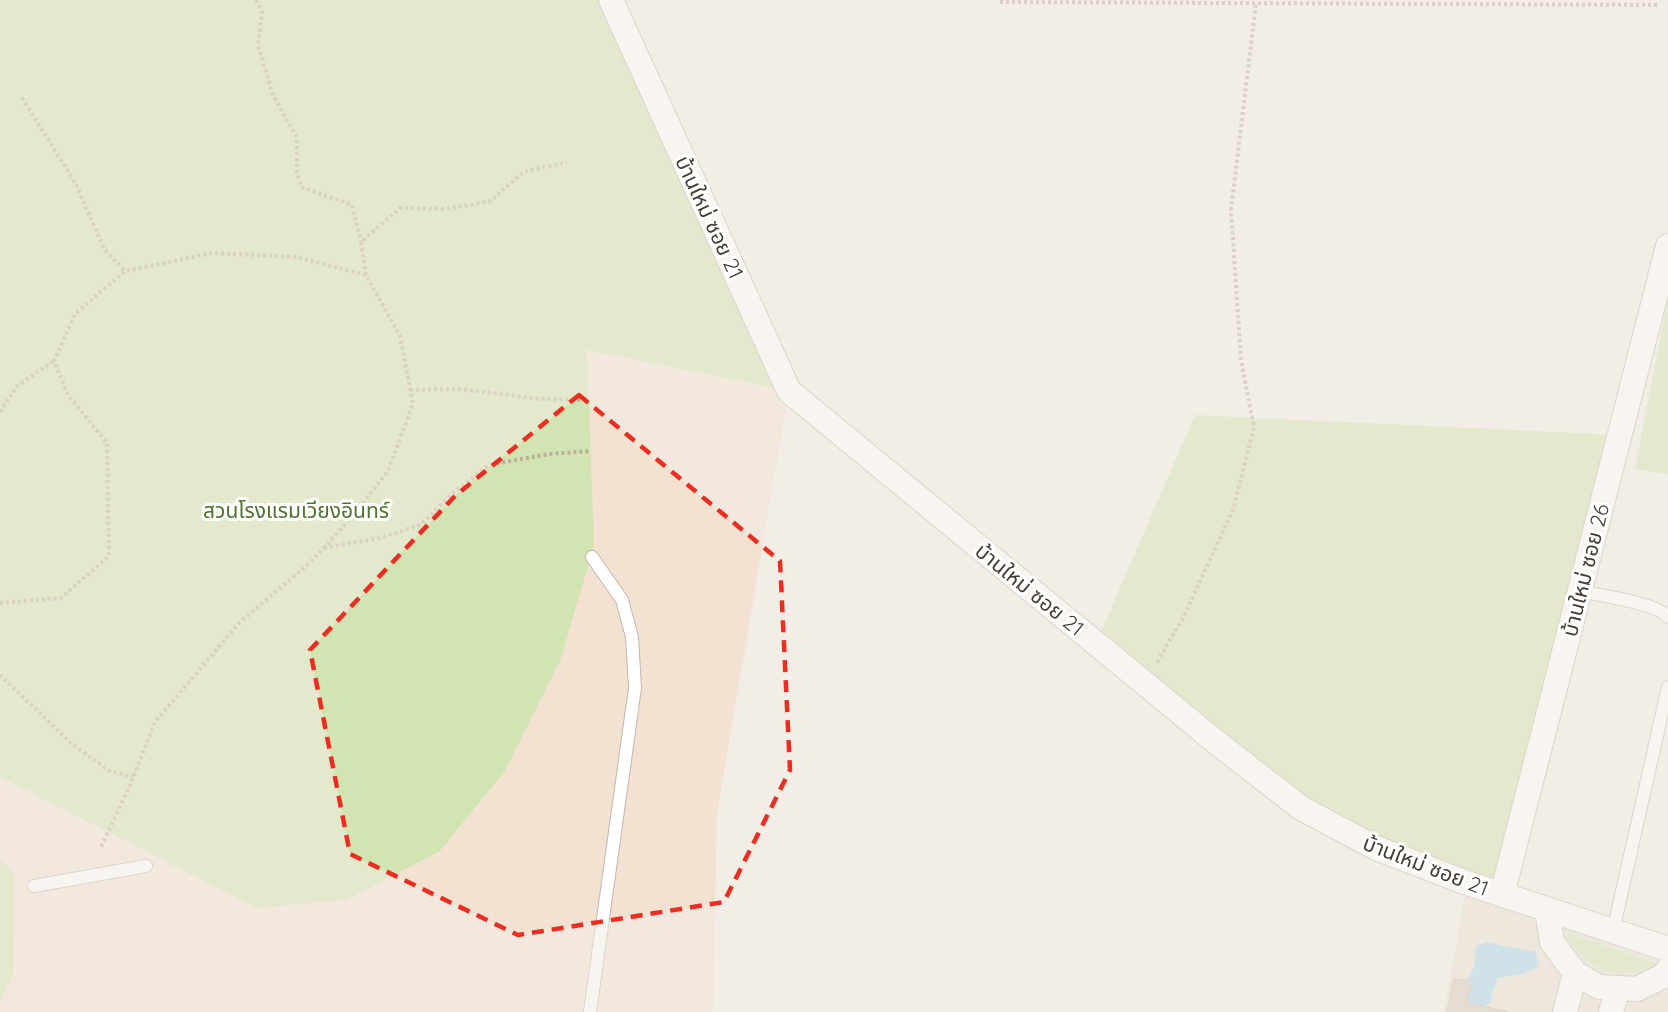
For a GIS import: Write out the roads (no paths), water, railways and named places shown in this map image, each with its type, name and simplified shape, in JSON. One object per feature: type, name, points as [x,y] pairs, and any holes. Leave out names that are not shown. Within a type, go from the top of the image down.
[{"type":"street","name":"บ้านใหม่ ซอย 21","points":[[611,0],[789,391],[1216,742],[1301,808],[1376,848],[1502,895],[1668,949]]},
{"type":"street","name":"บ้านใหม่ ซอย 26","points":[[1502,895],[1668,246]]},
{"type":"street","points":[[1547,910],[1552,942],[1575,973],[1599,987],[1637,989],[1663,976],[1668,970]]},
{"type":"street","points":[[1565,1012],[1575,973]]},
{"type":"street","points":[[1611,1012],[1618,988]]},
{"type":"lane","points":[[590,1012],[635,688],[632,637],[622,600],[591,557]]},
{"type":"lane","points":[[1580,591],[1653,607],[1665,612],[1668,617]]},
{"type":"lane","points":[[1613,931],[1668,687]]},
{"type":"lane","points":[[34,886],[146,866]]},
{"type":"water","points":[[1486,942],[1536,951],[1539,966],[1522,974],[1498,978],[1490,1003],[1483,1007],[1467,1003],[1464,981],[1473,969],[1476,946]]},
{"type":"park label","name":"สวนโรงแรมเวียงอินทร์","points":[[296,510]]}]
